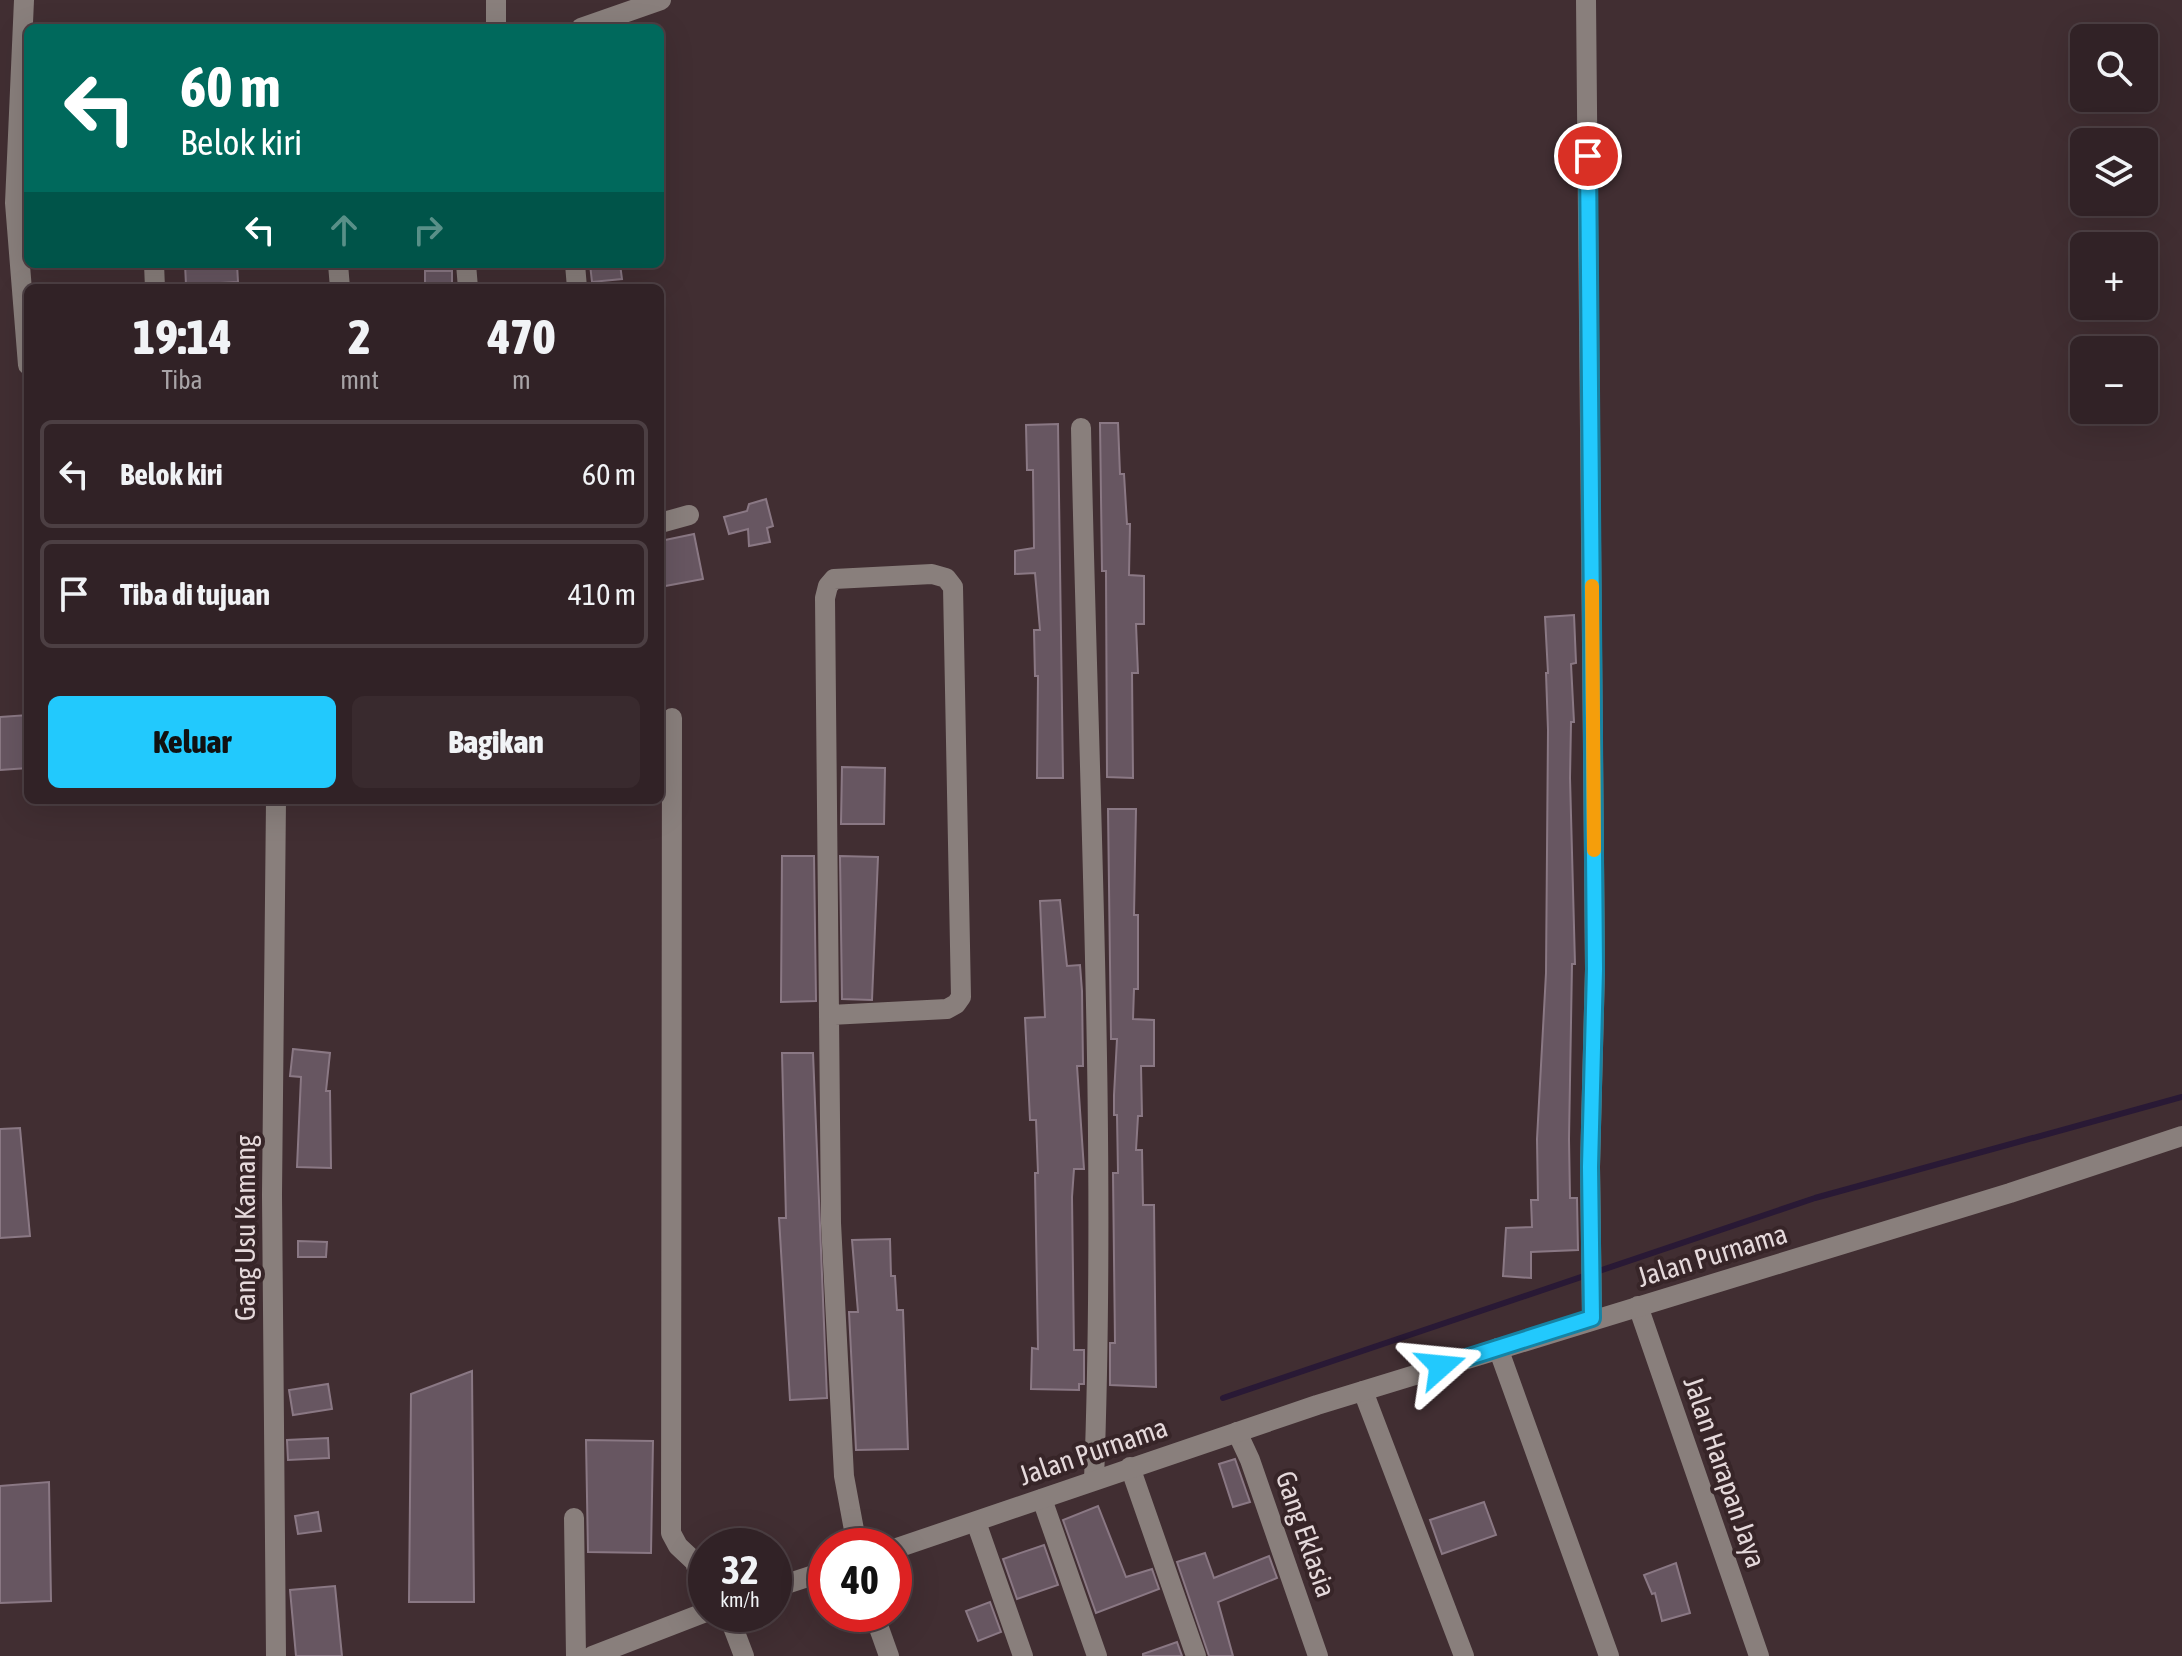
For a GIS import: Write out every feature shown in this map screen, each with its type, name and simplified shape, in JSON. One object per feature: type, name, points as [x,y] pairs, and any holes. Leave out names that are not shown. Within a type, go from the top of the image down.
[{"type":"street","points":[[24,0],[14,204],[24,319]]},
{"type":"street","points":[[496,0],[496,24]]},
{"type":"street","points":[[592,24],[661,0]]},
{"type":"street","points":[[1586,0],[1595,953],[1592,1318]]},
{"type":"street","points":[[1081,428],[1099,1139],[1099,1360],[1094,1480]]},
{"type":"street","points":[[664,522],[689,515]]},
{"type":"street","points":[[830,1015],[947,1009],[961,997],[953,587],[946,578],[932,574],[834,579],[828,586],[825,598],[831,1223],[844,1476],[854,1528]]},
{"type":"street","points":[[672,718],[671,1533],[688,1555]]},
{"type":"street","name":"Gang Usu Kamang","points":[[276,804],[272,1195],[276,1656]]},
{"type":"street","name":"Jalan Purnama","points":[[912,1543],[1130,1467],[1363,1391],[1592,1318],[1995,1198],[2182,1136]]},
{"type":"street","name":"Jalan Harapan Jaya","points":[[1638,1306],[1759,1656]]},
{"type":"street","points":[[1498,1348],[1609,1656]]},
{"type":"street","points":[[1363,1391],[1464,1656]]},
{"type":"street","name":"Gang Eklasia","points":[[1237,1432],[1255,1474],[1318,1656]]},
{"type":"street","points":[[1130,1467],[1196,1656]]},
{"type":"street","points":[[1042,1499],[1097,1656]]},
{"type":"street","points":[[574,1518],[576,1656]]},
{"type":"street","points":[[976,1522],[1023,1656]]},
{"type":"street","points":[[592,1656],[622,1651],[688,1620]]},
{"type":"street","points":[[735,1632],[744,1656]]},
{"type":"street","points":[[880,1632],[889,1656]]},
{"type":"building","points":[[185,268],[237,268],[238,282],[186,284]]},
{"type":"building","points":[[590,268],[621,268],[622,279],[592,282]]},
{"type":"building","points":[[425,271],[452,271],[452,284],[425,284]]},
{"type":"building","points":[[1100,423],[1118,423],[1120,474],[1124,474],[1127,524],[1130,524],[1129,575],[1144,576],[1144,624],[1136,624],[1138,673],[1132,673],[1133,778],[1107,777],[1106,571],[1102,571]]},
{"type":"building","points":[[1058,424],[1063,778],[1037,778],[1038,676],[1035,676],[1034,630],[1040,630],[1035,573],[1015,574],[1015,551],[1034,548],[1033,470],[1027,470],[1026,425]]},
{"type":"building","points":[[766,499],[773,526],[767,528],[770,542],[749,546],[748,529],[729,534],[724,517],[747,511],[749,504]]},
{"type":"building","points":[[694,534],[703,579],[664,586],[664,540]]},
{"type":"building","points":[[1574,615],[1576,663],[1571,664],[1574,722],[1571,722],[1570,778],[1575,964],[1572,964],[1569,1139],[1570,1198],[1577,1198],[1578,1250],[1531,1252],[1531,1278],[1503,1276],[1506,1228],[1532,1227],[1531,1200],[1538,1200],[1537,1139],[1546,973],[1548,673],[1545,617]]},
{"type":"building","points":[[24,715],[24,768],[0,770],[0,717]]},
{"type":"building","points":[[842,767],[885,768],[884,824],[841,824]]},
{"type":"building","points":[[1108,809],[1136,809],[1134,915],[1138,915],[1138,989],[1134,989],[1133,1019],[1154,1020],[1154,1066],[1141,1066],[1142,1116],[1138,1116],[1136,1150],[1142,1150],[1143,1205],[1154,1205],[1156,1387],[1110,1385],[1110,1343],[1115,1343],[1113,1173],[1118,1173],[1117,1115],[1114,1115],[1117,1039],[1111,1039]]},
{"type":"building","points":[[782,856],[814,856],[816,1001],[781,1002]]},
{"type":"building","points":[[840,856],[878,857],[872,1000],[842,999]]},
{"type":"building","points":[[1060,900],[1067,966],[1080,965],[1082,991],[1083,1066],[1077,1066],[1084,1169],[1074,1169],[1072,1197],[1074,1350],[1084,1350],[1084,1384],[1079,1384],[1079,1390],[1031,1389],[1032,1348],[1038,1349],[1035,1173],[1038,1173],[1036,1120],[1030,1120],[1025,1018],[1045,1017],[1040,901]]},
{"type":"building","points":[[293,1049],[330,1053],[326,1091],[330,1091],[331,1168],[297,1167],[301,1077],[290,1076]]},
{"type":"building","points":[[782,1053],[813,1053],[827,1398],[790,1400],[779,1218],[786,1218]]},
{"type":"building","points":[[20,1128],[30,1236],[0,1238],[0,1129]]},
{"type":"building","points":[[890,1239],[891,1276],[895,1276],[897,1310],[903,1310],[908,1449],[856,1450],[849,1312],[858,1312],[852,1240]]},
{"type":"building","points":[[298,1241],[327,1242],[326,1257],[298,1257]]},
{"type":"building","points":[[472,1371],[474,1602],[409,1602],[411,1394]]},
{"type":"building","points":[[328,1384],[332,1409],[293,1415],[289,1390]]},
{"type":"building","points":[[328,1438],[329,1458],[288,1460],[287,1440]]},
{"type":"building","points":[[586,1440],[653,1441],[651,1553],[588,1552]]},
{"type":"building","points":[[1235,1459],[1250,1502],[1233,1507],[1219,1464]]},
{"type":"building","points":[[49,1482],[51,1601],[0,1603],[0,1486]]},
{"type":"building","points":[[1484,1502],[1496,1535],[1442,1554],[1430,1520]]},
{"type":"building","points":[[1098,1506],[1126,1577],[1152,1569],[1159,1589],[1096,1613],[1063,1520]]},
{"type":"building","points":[[318,1512],[321,1531],[298,1534],[295,1516]]},
{"type":"building","points":[[1044,1545],[1058,1585],[1017,1599],[1003,1559]]},
{"type":"building","points":[[1205,1553],[1214,1578],[1269,1556],[1277,1578],[1218,1602],[1233,1656],[1209,1656],[1177,1562]]},
{"type":"building","points":[[1676,1563],[1690,1613],[1662,1621],[1655,1593],[1652,1594],[1644,1575]]},
{"type":"building","points":[[335,1586],[342,1656],[296,1656],[290,1590]]},
{"type":"building","points":[[990,1602],[1001,1632],[978,1641],[966,1611]]},
{"type":"building","points":[[1177,1642],[1182,1656],[1143,1656],[1143,1654]]},
{"type":"waterway","points":[[1223,1398],[1815,1198],[2182,1097]]},
{"type":"slow traffic","points":[[1592,586],[1594,850]]},
{"type":"route","points":[[1441,1366],[1592,1318],[1590,1167],[1595,969],[1588,156]]}]
